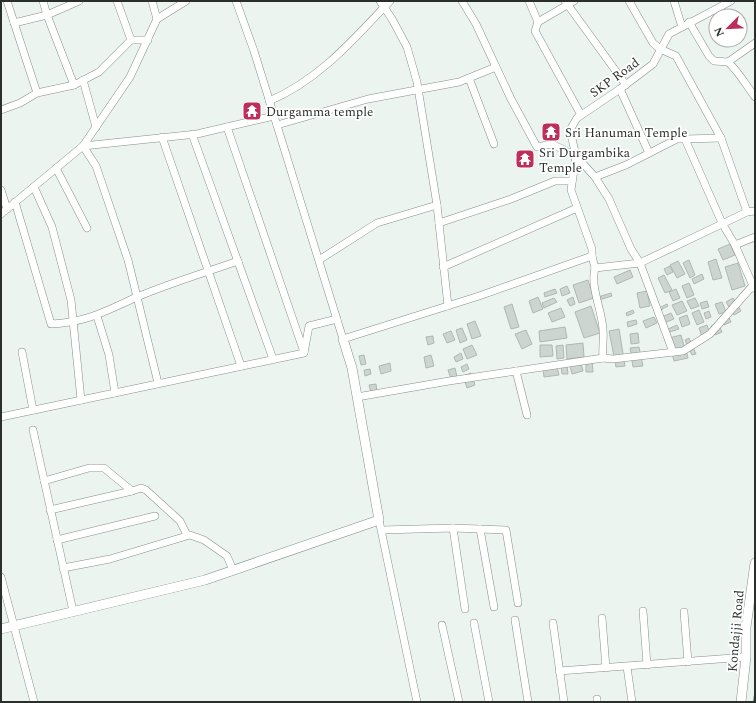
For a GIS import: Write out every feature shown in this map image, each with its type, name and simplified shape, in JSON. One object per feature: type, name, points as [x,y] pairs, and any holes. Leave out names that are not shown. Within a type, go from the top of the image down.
[{"type":"street","points":[[7,1],[38,93]]},
{"type":"street","points":[[43,1],[74,85]]},
{"type":"street","points":[[14,23],[47,15],[79,1]]},
{"type":"street","points":[[117,1],[131,40]]},
{"type":"street","points":[[152,1],[157,19]]},
{"type":"street","points":[[1,214],[83,146],[130,77],[157,19],[186,1]]},
{"type":"street","points":[[236,1],[270,101],[352,368],[379,520],[417,702]]},
{"type":"street","points":[[270,101],[290,93],[322,69],[382,4],[390,1]]},
{"type":"street","points":[[462,1],[476,24],[511,99],[537,147],[552,144],[576,156],[595,177],[609,199],[631,249],[640,263],[673,352]]},
{"type":"street","points":[[529,1],[538,22]]},
{"type":"street","points":[[574,1],[566,3],[538,22],[535,31],[580,115]]},
{"type":"street","points":[[629,1],[653,43],[660,49],[676,56],[721,138],[747,212]]},
{"type":"street","points":[[674,1],[682,26]]},
{"type":"street","name":"SKP Road","points":[[576,156],[570,130],[580,115],[623,87],[653,64],[668,34],[731,1]]},
{"type":"street","points":[[566,3],[623,87],[649,153]]},
{"type":"street","points":[[382,4],[407,47],[418,90],[437,206],[448,306]]},
{"type":"street","points":[[690,22],[709,56],[714,61],[728,62],[755,43]]},
{"type":"street","points":[[1,110],[20,103],[38,93],[74,85],[99,72],[131,40],[148,40]]},
{"type":"street","points":[[728,62],[736,70],[755,97]]},
{"type":"street","points":[[277,125],[368,99],[460,82],[496,67]]},
{"type":"street","points":[[469,78],[494,144]]},
{"type":"street","points":[[83,80],[96,128]]},
{"type":"street","points":[[83,146],[192,134],[274,116]]},
{"type":"street","points":[[227,127],[304,352]]},
{"type":"street","points":[[192,134],[273,359]]},
{"type":"street","points":[[162,138],[241,366]]},
{"type":"street","points":[[595,177],[626,165],[677,139],[721,138]]},
{"type":"street","points":[[358,397],[603,358],[613,359],[673,352],[683,350],[710,334],[754,286],[735,245],[722,223],[685,139]]},
{"type":"street","points":[[83,146],[96,166],[128,260],[158,384]]},
{"type":"street","points":[[576,156],[571,190],[592,249],[595,268],[592,278],[603,330],[603,358]]},
{"type":"street","points":[[56,168],[87,228]]},
{"type":"street","points":[[439,223],[555,181],[572,181]]},
{"type":"street","points":[[34,187],[52,227],[71,300],[81,400]]},
{"type":"street","points":[[1,190],[7,209]]},
{"type":"street","points":[[15,202],[51,324],[73,323],[96,316],[138,297],[238,261]]},
{"type":"street","points":[[319,260],[377,223],[437,206]]},
{"type":"street","points":[[444,267],[577,208]]},
{"type":"street","points":[[595,268],[640,263],[722,223],[747,212],[755,211]]},
{"type":"street","points":[[735,245],[755,237]]},
{"type":"street","points":[[343,338],[448,306],[592,256]]},
{"type":"street","points":[[96,316],[109,355],[115,393]]},
{"type":"street","points":[[304,352],[309,326],[338,319]]},
{"type":"street","points":[[22,352],[33,410]]},
{"type":"street","points":[[1,417],[304,352]]},
{"type":"street","points":[[516,371],[527,415]]},
{"type":"street","points":[[33,430],[73,611]]},
{"type":"street","points":[[44,481],[90,468],[104,468],[132,491]]},
{"type":"street","points":[[50,510],[141,488],[146,490],[180,521],[187,535]]},
{"type":"street","points":[[57,540],[155,516]]},
{"type":"street","points":[[1,629],[205,580],[379,520]]},
{"type":"street","points":[[382,530],[453,528],[506,530],[518,603]]},
{"type":"street","points":[[453,528],[465,609]]},
{"type":"street","points":[[480,529],[494,608]]},
{"type":"street","points":[[63,568],[110,559],[190,535],[204,540],[227,556],[233,570]]},
{"type":"street","name":"Kondajji Road","points":[[741,702],[746,657],[746,627],[755,563]]},
{"type":"street","points":[[1,577],[34,702]]},
{"type":"street","points":[[643,611],[647,666]]},
{"type":"street","points":[[684,612],[688,662]]},
{"type":"street","points":[[602,618],[606,668]]},
{"type":"street","points":[[515,620],[528,702]]},
{"type":"street","points":[[474,622],[489,702]]},
{"type":"street","points":[[553,623],[564,702]]},
{"type":"street","points":[[442,625],[459,702]]},
{"type":"street","points":[[560,671],[647,666],[746,657]]},
{"type":"street","points":[[627,667],[632,702]]},
{"type":"building","points":[[730,244],[735,255],[723,260],[718,249]]},
{"type":"building","points":[[716,259],[722,278],[713,280],[708,262]]},
{"type":"building","points":[[689,260],[695,275],[690,278],[683,263]]},
{"type":"building","points":[[678,261],[685,274],[677,278],[670,265]]},
{"type":"building","points":[[738,263],[745,286],[732,290],[725,267]]},
{"type":"building","points":[[670,266],[673,272],[667,275],[664,269]]},
{"type":"building","points":[[630,270],[633,277],[617,284],[614,277]]},
{"type":"building","points":[[702,274],[704,279],[694,284],[692,279]]},
{"type":"building","points":[[664,275],[672,290],[665,293],[658,278]]},
{"type":"building","points":[[588,280],[594,298],[579,303],[573,285]]},
{"type":"building","points":[[689,283],[694,295],[687,298],[682,286]]},
{"type":"building","points":[[567,286],[570,293],[562,296],[560,289]]},
{"type":"building","points":[[555,289],[557,293],[545,297],[544,293]]},
{"type":"building","points":[[676,289],[680,298],[673,301],[669,292]]},
{"type":"building","points":[[647,291],[650,306],[640,308],[637,293]]},
{"type":"building","points":[[611,293],[612,296],[599,300],[598,297]]},
{"type":"building","points":[[538,297],[543,309],[533,313],[529,301]]},
{"type":"building","points":[[573,297],[575,304],[570,306],[567,300]]},
{"type":"building","points":[[554,298],[557,302],[544,308],[542,303]]},
{"type":"building","points":[[695,298],[699,306],[691,309],[687,301]]},
{"type":"building","points":[[733,298],[741,311],[734,315],[726,302]]},
{"type":"building","points":[[682,301],[687,311],[677,315],[672,305]]},
{"type":"building","points":[[707,301],[709,307],[702,309],[700,303]]},
{"type":"building","points":[[722,302],[726,312],[719,314],[715,304]]},
{"type":"building","points":[[512,304],[519,327],[511,329],[504,307]]},
{"type":"building","points":[[667,304],[668,306],[659,311],[657,309]]},
{"type":"building","points":[[591,306],[600,333],[584,338],[575,312]]},
{"type":"building","points":[[561,308],[565,317],[552,322],[548,313]]},
{"type":"building","points":[[633,310],[634,313],[627,316],[626,313]]},
{"type":"building","points":[[699,310],[704,322],[697,325],[692,313]]},
{"type":"building","points":[[709,311],[711,317],[706,319],[704,313]]},
{"type":"building","points":[[671,313],[674,319],[664,323],[662,317]]},
{"type":"building","points":[[687,315],[690,324],[682,327],[679,318]]},
{"type":"building","points":[[728,315],[731,322],[724,325],[720,318]]},
{"type":"building","points":[[654,317],[657,323],[646,328],[643,321]]},
{"type":"building","points":[[636,320],[637,324],[628,327],[627,322]]},
{"type":"building","points":[[475,321],[481,336],[472,339],[467,324]]},
{"type":"building","points":[[718,323],[722,332],[715,335],[711,326]]},
{"type":"building","points":[[677,325],[679,329],[667,333],[666,330]]},
{"type":"building","points":[[707,325],[710,334],[702,337],[699,328]]},
{"type":"building","points":[[565,327],[567,338],[540,342],[539,331]]},
{"type":"building","points":[[462,328],[467,340],[460,343],[456,330]]},
{"type":"building","points":[[619,329],[625,366],[616,367],[609,331]]},
{"type":"building","points":[[526,330],[532,344],[522,349],[515,334]]},
{"type":"building","points":[[451,331],[455,340],[447,343],[443,334]]},
{"type":"building","points":[[638,333],[639,343],[631,344],[630,334]]},
{"type":"building","points":[[681,335],[685,349],[673,352],[669,338]]},
{"type":"building","points":[[433,336],[434,343],[428,345],[426,337]]},
{"type":"building","points":[[689,338],[696,354],[692,355],[685,340]]},
{"type":"building","points":[[583,343],[584,357],[567,359],[566,345]]},
{"type":"building","points":[[472,345],[477,355],[467,359],[463,349]]},
{"type":"building","points":[[540,345],[552,345],[553,356],[540,357]]},
{"type":"building","points":[[563,345],[564,358],[557,359],[556,346]]},
{"type":"building","points":[[639,347],[643,366],[633,367],[630,348]]},
{"type":"building","points":[[686,350],[688,358],[674,361],[672,353]]},
{"type":"building","points":[[461,353],[463,359],[456,362],[454,357]]},
{"type":"building","points":[[364,355],[366,364],[361,365],[359,356]]},
{"type":"building","points":[[431,355],[434,366],[426,368],[424,357]]},
{"type":"building","points":[[580,359],[583,371],[572,374],[569,362]]},
{"type":"building","points":[[592,360],[593,372],[586,372],[586,361]]},
{"type":"building","points":[[390,363],[391,371],[381,374],[379,366]]},
{"type":"building","points":[[467,364],[469,369],[463,372],[461,367]]},
{"type":"building","points":[[567,365],[568,374],[562,374],[561,366]]},
{"type":"building","points":[[557,367],[559,375],[544,377],[543,369]]},
{"type":"building","points":[[455,368],[457,377],[451,379],[448,370]]},
{"type":"building","points":[[370,369],[371,374],[365,376],[364,370]]},
{"type":"building","points":[[471,373],[475,385],[467,388],[463,376]]},
{"type":"building","points":[[376,384],[377,392],[371,393],[369,385]]},
{"type":"waterway","points":[[754,702],[755,696]]},
{"type":"place","name":"Durgamma temple","points":[[252,111]]},
{"type":"place","name":"Sri Hanuman Temple","points":[[551,132]]},
{"type":"place","name":"Sri Durgambika Temple","points":[[525,159]]}]
